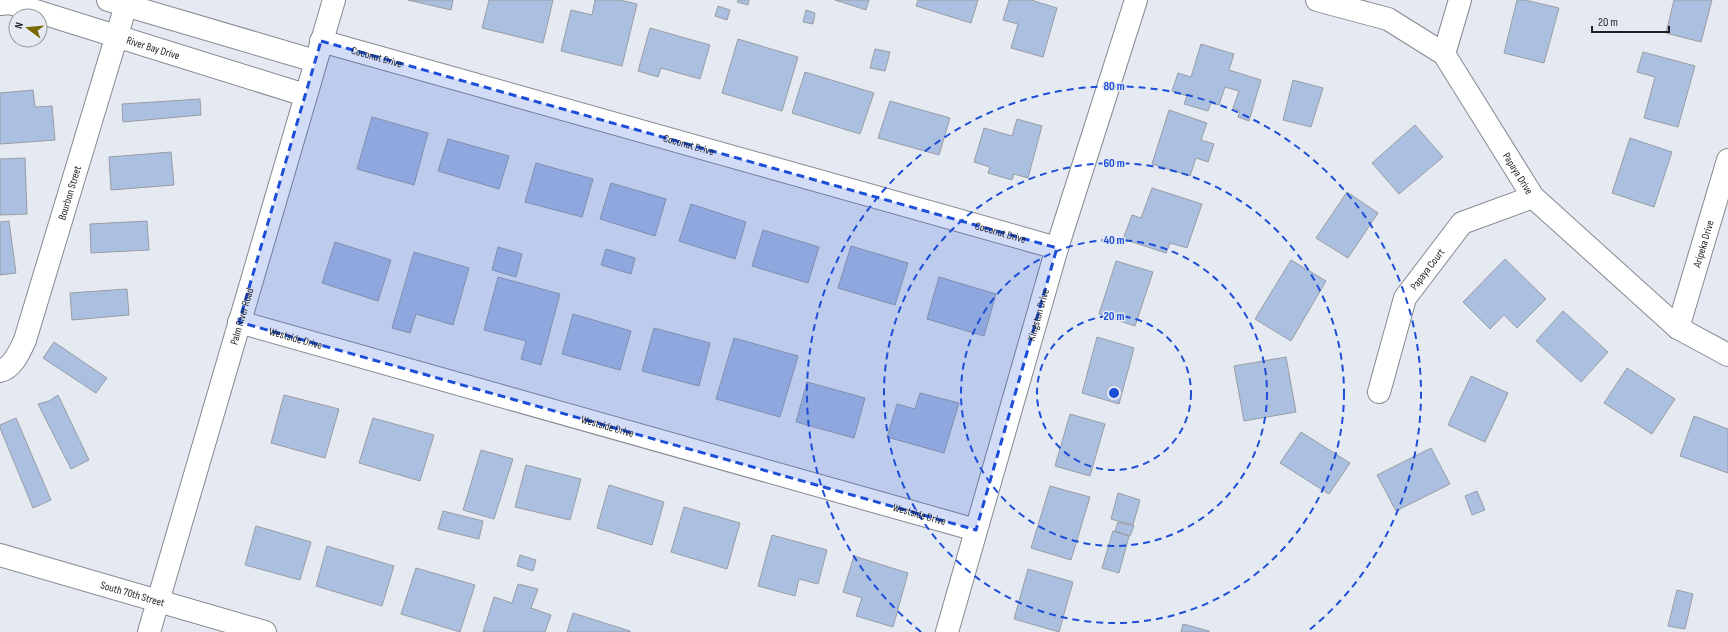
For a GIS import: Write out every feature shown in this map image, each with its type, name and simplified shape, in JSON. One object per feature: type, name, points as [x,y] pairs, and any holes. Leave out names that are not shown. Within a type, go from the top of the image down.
[{"type":"street","name":"Palm River Road","points":[[149,632],[334,0]]},
{"type":"street","name":"Kingston Drive","points":[[947,632],[1057,248],[1136,0]]},
{"type":"street","name":"Papaya Drive","points":[[1317,0],[1388,19],[1444,54],[1533,197],[1678,328],[1728,356]]},
{"type":"street","points":[[1444,54],[1460,0]]},
{"type":"street","points":[[117,3],[318,51]]},
{"type":"street","name":"Bourbon Street","points":[[0,371],[4,370],[17,357],[25,340],[117,36],[117,3]]},
{"type":"street","name":"River Bay Drive","points":[[0,4],[10,4],[305,95]]},
{"type":"street","name":"Coconut Drive","points":[[318,51],[1057,248]]},
{"type":"street","name":"Aripeka Drive","points":[[1678,328],[1728,160]]},
{"type":"street","name":"Papaya Court","points":[[1379,392],[1405,298],[1462,223],[1533,197]]},
{"type":"street","name":"Westside Drive","points":[[239,322],[976,530]]},
{"type":"street","name":"South 70th Street","points":[[0,555],[265,632]]},
{"type":"highlighted area","points":[[321,41],[1057,248],[976,530],[239,322]]},
{"type":"building","points":[[408,0],[453,0],[451,10]]},
{"type":"building","points":[[489,0],[553,0],[543,43],[482,28]]},
{"type":"building","points":[[595,0],[620,0],[637,4],[622,66],[561,51],[571,10],[592,15]]},
{"type":"building","points":[[738,0],[749,0],[748,5],[737,2]]},
{"type":"building","points":[[835,0],[869,0],[866,10]]},
{"type":"building","points":[[918,0],[978,0],[971,23],[916,6]]},
{"type":"building","points":[[1009,0],[1031,0],[1057,8],[1043,57],[1011,48],[1018,24],[1003,20]]},
{"type":"building","points":[[1517,0],[1525,0],[1559,8],[1544,63],[1504,53]]},
{"type":"building","points":[[1674,0],[1712,0],[1701,42],[1666,33]]},
{"type":"building","points":[[718,6],[730,10],[727,20],[715,16]]},
{"type":"building","points":[[806,10],[815,13],[813,24],[803,22]]},
{"type":"building","points":[[650,28],[710,45],[700,79],[661,68],[658,77],[638,71]]},
{"type":"building","points":[[738,39],[798,57],[782,111],[722,93]]},
{"type":"building","points":[[1201,44],[1234,54],[1229,70],[1261,80],[1249,121],[1238,117],[1240,111],[1233,108],[1239,91],[1225,87],[1219,105],[1211,103],[1208,111],[1184,104],[1187,96],[1172,91],[1178,73],[1191,77]]},
{"type":"building","points":[[875,49],[890,52],[885,71],[870,68]]},
{"type":"building","points":[[1643,52],[1695,66],[1678,127],[1644,118],[1655,77],[1637,72]]},
{"type":"building","points":[[805,72],[874,93],[860,134],[792,113]]},
{"type":"building","points":[[1293,80],[1323,88],[1311,127],[1283,120]]},
{"type":"building","points":[[33,90],[35,107],[52,106],[55,140],[0,144],[0,93]]},
{"type":"building","points":[[200,99],[201,115],[123,122],[122,104]]},
{"type":"building","points":[[890,101],[950,118],[939,155],[878,138]]},
{"type":"building","points":[[1169,110],[1207,123],[1201,140],[1214,144],[1208,162],[1196,158],[1190,176],[1152,164]]},
{"type":"building","points":[[372,117],[428,133],[414,185],[357,169]]},
{"type":"building","points":[[1017,119],[1042,126],[1028,178],[1014,174],[1012,180],[988,173],[990,167],[974,162],[984,128],[1012,136]]},
{"type":"building","points":[[1415,125],[1443,157],[1399,194],[1372,163]]},
{"type":"building","points":[[1630,138],[1672,152],[1654,207],[1612,193]]},
{"type":"building","points":[[448,139],[509,156],[499,189],[438,171]]},
{"type":"building","points":[[171,152],[174,185],[111,190],[109,157]]},
{"type":"building","points":[[25,158],[27,214],[0,215],[0,159]]},
{"type":"building","points":[[536,163],[593,179],[582,217],[525,202]]},
{"type":"building","points":[[611,183],[666,199],[655,236],[600,219]]},
{"type":"building","points":[[1152,188],[1202,204],[1187,248],[1170,243],[1166,253],[1123,239],[1132,215],[1141,218]]},
{"type":"building","points":[[1347,192],[1378,213],[1348,258],[1316,238]]},
{"type":"building","points":[[691,204],[746,222],[735,259],[679,241]]},
{"type":"building","points":[[9,221],[16,273],[0,275],[0,222]]},
{"type":"building","points":[[147,221],[149,250],[91,253],[90,224]]},
{"type":"building","points":[[763,230],[819,247],[808,283],[752,266]]},
{"type":"building","points":[[335,242],[391,260],[378,301],[322,283]]},
{"type":"building","points":[[851,246],[908,263],[895,305],[838,288]]},
{"type":"building","points":[[498,247],[522,254],[516,277],[492,270]]},
{"type":"building","points":[[606,249],[635,258],[631,274],[601,265]]},
{"type":"building","points":[[414,252],[469,268],[453,325],[416,314],[410,333],[392,328]]},
{"type":"building","points":[[1505,259],[1546,299],[1517,328],[1504,315],[1490,329],[1463,302]]},
{"type":"building","points":[[1291,260],[1326,281],[1291,341],[1255,319]]},
{"type":"building","points":[[1116,261],[1153,272],[1135,326],[1099,314]]},
{"type":"building","points":[[498,277],[560,294],[541,365],[521,359],[526,341],[484,330]]},
{"type":"building","points":[[939,277],[996,294],[984,336],[927,319]]},
{"type":"building","points":[[127,289],[129,315],[72,320],[70,293]]},
{"type":"building","points":[[1563,311],[1608,352],[1581,382],[1536,341]]},
{"type":"building","points":[[573,314],[631,331],[620,370],[562,354]]},
{"type":"building","points":[[654,328],[710,343],[699,386],[642,371]]},
{"type":"building","points":[[1097,337],[1134,348],[1119,404],[1082,393]]},
{"type":"building","points":[[734,338],[798,356],[780,417],[716,399]]},
{"type":"building","points":[[54,342],[107,378],[96,393],[43,358]]},
{"type":"building","points":[[1286,357],[1296,412],[1244,421],[1234,366]]},
{"type":"building","points":[[1627,368],[1675,399],[1652,434],[1604,403]]},
{"type":"building","points":[[1471,376],[1508,393],[1485,442],[1448,425]]},
{"type":"building","points":[[807,382],[865,398],[854,438],[796,422]]},
{"type":"building","points":[[920,393],[959,403],[944,453],[887,437],[897,404],[915,409]]},
{"type":"building","points":[[58,395],[89,460],[71,469],[38,404],[49,401]]},
{"type":"building","points":[[284,395],[339,409],[325,458],[271,443]]},
{"type":"building","points":[[1070,414],[1105,424],[1090,476],[1055,466]]},
{"type":"building","points":[[1694,416],[1728,429],[1728,473],[1680,456]]},
{"type":"building","points":[[16,418],[51,500],[33,508],[0,428],[0,425]]},
{"type":"building","points":[[373,418],[434,435],[420,481],[359,463]]},
{"type":"building","points":[[1301,432],[1350,463],[1329,494],[1280,463]]},
{"type":"building","points":[[1431,448],[1450,484],[1396,511],[1377,475]]},
{"type":"building","points":[[481,450],[513,459],[494,519],[463,510]]},
{"type":"building","points":[[526,465],[581,479],[570,520],[515,507]]},
{"type":"building","points":[[609,485],[664,502],[652,545],[597,528]]},
{"type":"building","points":[[1050,486],[1090,497],[1071,560],[1031,548]]},
{"type":"building","points":[[1477,491],[1485,510],[1472,515],[1465,496]]},
{"type":"building","points":[[1118,493],[1140,500],[1133,525],[1111,519]]},
{"type":"building","points":[[684,507],[740,523],[727,569],[671,552]]},
{"type":"building","points":[[443,511],[483,521],[479,539],[438,529]]},
{"type":"building","points":[[1118,522],[1134,526],[1130,536],[1115,531]]},
{"type":"building","points":[[256,526],[311,542],[300,580],[245,565]]},
{"type":"building","points":[[1113,531],[1129,536],[1119,573],[1102,568]]},
{"type":"building","points":[[772,535],[827,550],[818,584],[799,579],[795,596],[758,586]]},
{"type":"building","points":[[327,546],[394,566],[382,606],[316,586]]},
{"type":"building","points":[[520,555],[536,560],[533,571],[517,566]]},
{"type":"building","points":[[854,556],[908,573],[893,627],[856,616],[862,598],[843,592]]},
{"type":"building","points":[[416,568],[475,585],[460,632],[401,614]]},
{"type":"building","points":[[1028,569],[1073,582],[1059,632],[1014,619]]},
{"type":"building","points":[[518,584],[538,589],[531,608],[551,615],[545,632],[483,632],[494,597],[512,603]]},
{"type":"building","points":[[1677,590],[1693,594],[1685,629],[1668,626]]},
{"type":"building","points":[[573,613],[630,631],[630,632],[567,632]]},
{"type":"building","points":[[1183,624],[1209,631],[1209,632],[1181,632]]}]
